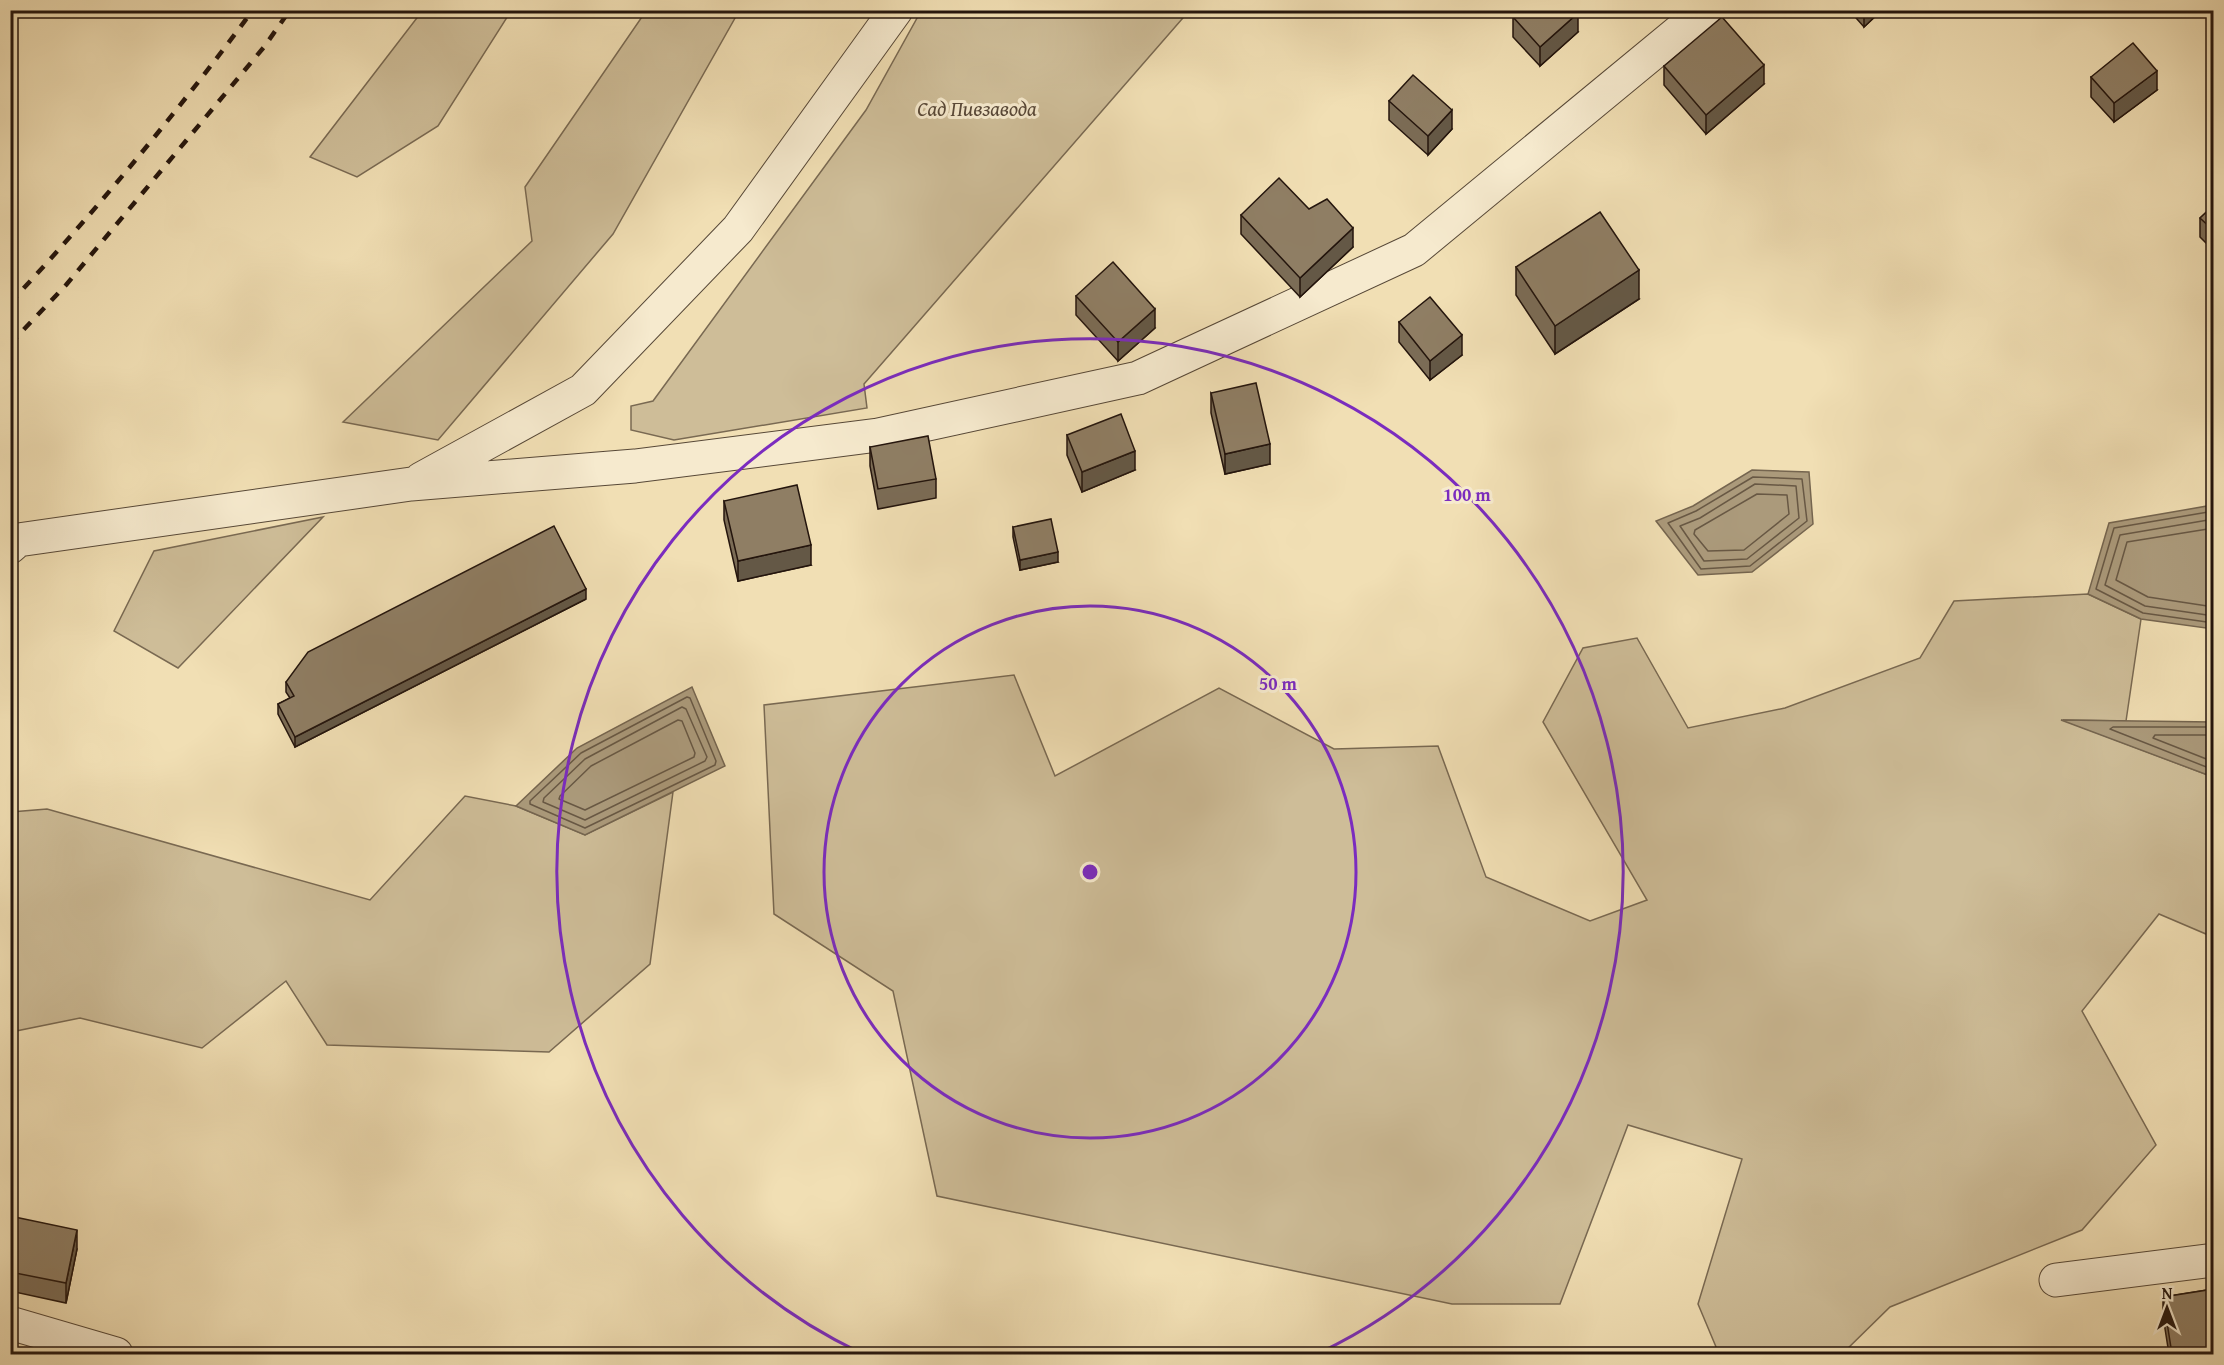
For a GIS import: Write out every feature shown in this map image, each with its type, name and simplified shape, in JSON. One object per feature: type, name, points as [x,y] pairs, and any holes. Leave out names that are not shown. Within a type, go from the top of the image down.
[{"type":"street","points":[[411,484],[583,390],[738,229],[897,10]]},
{"type":"street","points":[[14,543],[411,484],[635,466],[878,435],[1137,378],[1414,250],[1705,10]]},
{"type":"street","points":[[2056,1280],[2214,1260]]},
{"type":"street","points":[[10,1323],[116,1354]]},
{"type":"green space","points":[[423,10],[511,11],[438,126],[357,177],[310,157]]},
{"type":"green space","points":[[646,11],[739,11],[613,234],[438,440],[343,422],[532,241],[525,187]]},
{"type":"green space","name":"Сад Пивзавода","points":[[921,11],[1189,11],[864,384],[867,408],[674,440],[631,430],[631,406],[653,401],[866,110]]},
{"type":"green space","points":[[323,517],[178,668],[114,631],[154,551]]},
{"type":"green space","points":[[2088,594],[2141,619],[2126,721],[2063,720],[2213,777],[2213,937],[2159,914],[2082,1011],[2156,1145],[2082,1230],[1890,1307],[1842,1354],[1719,1354],[1698,1304],[1742,1159],[1628,1125],[1560,1304],[1452,1304],[937,1196],[893,991],[774,914],[764,705],[1014,675],[1055,776],[1219,688],[1334,749],[1438,746],[1486,877],[1590,921],[1647,900],[1543,722],[1583,648],[1637,638],[1688,728],[1785,708],[1920,658],[1954,601]]},
{"type":"green space","points":[[673,792],[650,964],[549,1052],[327,1045],[286,981],[202,1048],[80,1018],[11,1032],[10,954],[16,950],[10,937],[11,812],[47,809],[370,900],[465,796],[516,806],[585,835]]},
{"type":"water","points":[[1752,470],[1809,472],[1813,524],[1752,572],[1698,575],[1656,521],[1693,506]]},
{"type":"water","points":[[2213,505],[2213,629],[2141,619],[2088,594],[2109,523]]},
{"type":"water","points":[[692,687],[725,766],[585,835],[516,806],[577,748]]},
{"type":"water","points":[[2061,720],[2213,722],[2213,777]]},
{"type":"building","points":[[1521,10],[1576,10],[1578,13],[1540,47],[1513,17]]},
{"type":"building","points":[[1722,17],[1764,65],[1706,115],[1664,66]]},
{"type":"building","points":[[2133,43],[2157,71],[2114,103],[2091,77]]},
{"type":"building","points":[[1413,75],[1452,110],[1428,136],[1389,101]]},
{"type":"building","points":[[1279,178],[1309,209],[1327,199],[1353,228],[1300,278],[1241,215]]},
{"type":"building","points":[[2214,205],[2214,231],[2200,218]]},
{"type":"building","points":[[1600,212],[1639,270],[1555,326],[1516,267]]},
{"type":"building","points":[[1113,262],[1155,309],[1118,342],[1076,296]]},
{"type":"building","points":[[1430,297],[1462,335],[1430,361],[1399,322]]},
{"type":"building","points":[[1256,383],[1270,444],[1225,454],[1211,393]]},
{"type":"building","points":[[1121,414],[1135,451],[1082,472],[1067,435]]},
{"type":"building","points":[[928,436],[936,479],[878,489],[870,447]]},
{"type":"building","points":[[797,485],[811,545],[738,561],[724,501]]},
{"type":"building","points":[[1051,519],[1058,552],[1020,560],[1013,527]]},
{"type":"building","points":[[554,526],[586,589],[295,737],[278,704],[294,696],[286,682],[308,652]]},
{"type":"building","points":[[10,1216],[77,1230],[66,1283],[10,1272]]},
{"type":"building","points":[[2214,1289],[2214,1348],[2172,1354],[2163,1297]]},
{"type":"railway","points":[[10,303],[136,160],[253,10]]},
{"type":"railway","points":[[10,344],[66,285],[264,47],[290,10]]}]
